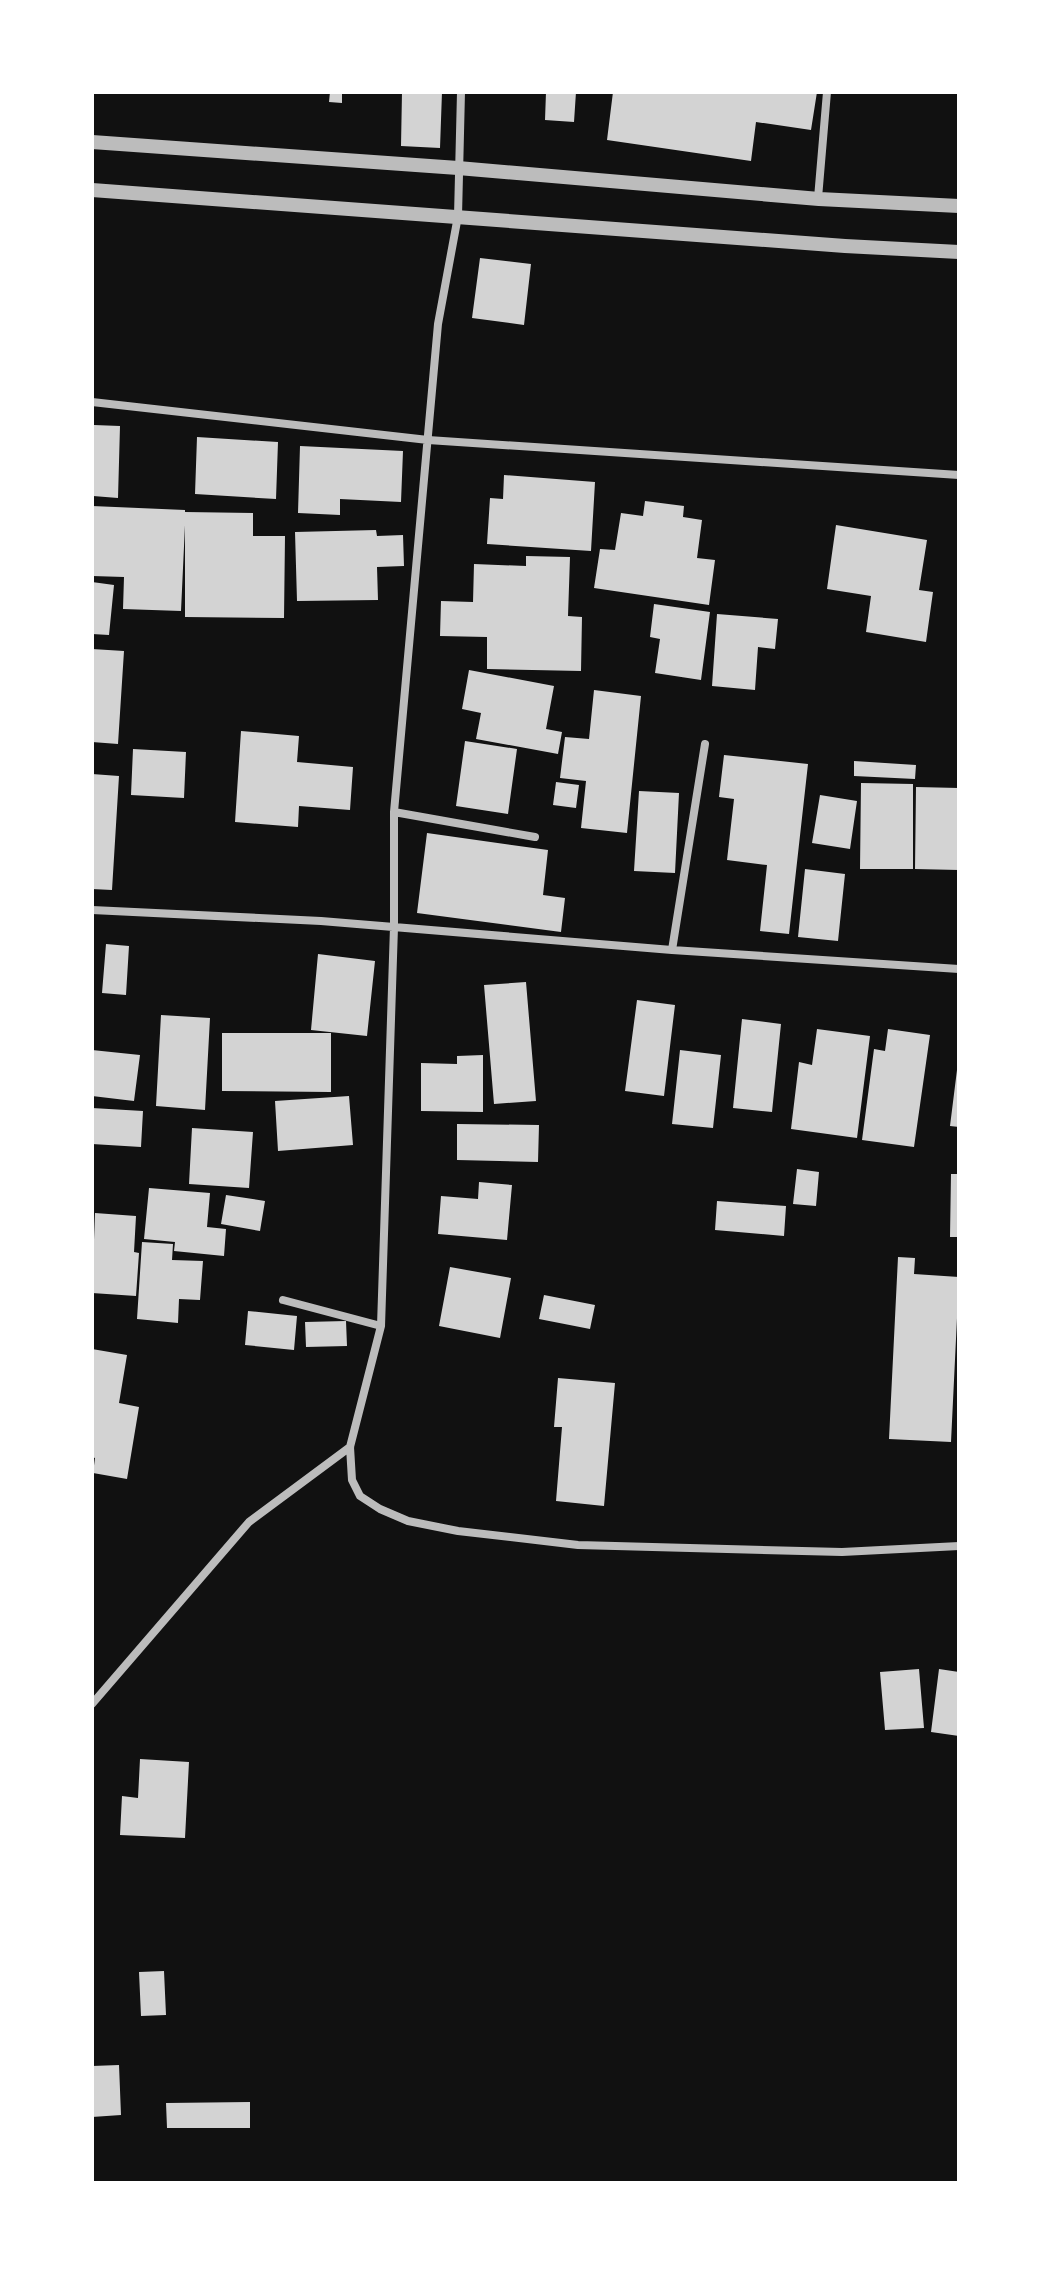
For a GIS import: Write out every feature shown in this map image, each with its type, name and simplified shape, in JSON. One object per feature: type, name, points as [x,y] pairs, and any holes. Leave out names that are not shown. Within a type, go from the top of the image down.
[{"type":"street","points":[[461,92],[458,216],[438,324],[394,812],[394,927],[381,1326],[350,1447],[352,1480],[360,1496],[408,1521],[458,1531],[578,1545],[842,1552],[959,1546]]},
{"type":"street","points":[[819,199],[827,92]]},
{"type":"street","points":[[92,142],[458,168],[819,199],[959,206]]},
{"type":"street","points":[[92,190],[959,252]]},
{"type":"street","points":[[92,402],[428,440],[959,475]]},
{"type":"street","points":[[672,950],[705,744]]},
{"type":"street","points":[[394,812],[535,837]]},
{"type":"street","points":[[92,910],[394,927],[959,969]]},
{"type":"street","points":[[283,1300],[381,1326]]},
{"type":"street","points":[[92,1704],[249,1522],[350,1447]]},
{"type":"building","points":[[330,92],[342,92],[342,103],[329,102]]},
{"type":"building","points":[[402,92],[442,92],[440,148],[401,146]]},
{"type":"building","points":[[546,92],[576,92],[574,122],[545,120]]},
{"type":"building","points":[[613,92],[817,92],[811,130],[756,122],[751,161],[607,140]]},
{"type":"building","points":[[480,258],[531,264],[524,325],[472,318]]},
{"type":"building","points":[[94,425],[120,426],[118,498],[93,496]]},
{"type":"building","points":[[197,437],[278,442],[276,499],[195,494]]},
{"type":"building","points":[[300,446],[403,451],[401,502],[340,499],[340,515],[298,513]]},
{"type":"building","points":[[504,475],[595,482],[591,551],[487,544],[490,498],[503,499]]},
{"type":"building","points":[[645,501],[684,506],[683,517],[702,520],[697,558],[715,560],[709,605],[594,588],[600,549],[615,550],[621,513],[643,516]]},
{"type":"building","points":[[92,506],[253,513],[253,536],[285,536],[284,618],[185,617],[185,525],[181,611],[123,609],[124,577],[92,576]]},
{"type":"building","points":[[836,525],[927,540],[919,590],[933,592],[926,642],[866,632],[871,596],[827,589]]},
{"type":"building","points":[[376,530],[377,536],[403,535],[404,566],[377,567],[378,600],[297,601],[295,532]]},
{"type":"building","points":[[526,556],[570,557],[568,616],[582,617],[581,671],[487,669],[487,637],[440,636],[441,601],[473,602],[474,564],[526,566]]},
{"type":"building","points":[[92,582],[114,585],[109,635],[92,634]]},
{"type":"building","points":[[654,604],[710,612],[701,680],[655,673],[660,639],[650,637]]},
{"type":"building","points":[[717,614],[778,619],[775,649],[758,647],[755,690],[712,686]]},
{"type":"building","points":[[92,649],[124,651],[118,744],[92,742]]},
{"type":"building","points":[[469,670],[554,686],[546,729],[562,732],[558,754],[476,739],[481,713],[462,709]]},
{"type":"building","points":[[594,690],[641,696],[627,833],[581,828],[586,781],[560,778],[565,737],[589,739]]},
{"type":"building","points":[[241,731],[299,736],[297,762],[353,767],[350,810],[299,806],[298,827],[235,822]]},
{"type":"building","points":[[465,741],[517,749],[508,814],[456,806]]},
{"type":"building","points":[[133,749],[186,752],[184,798],[131,795]]},
{"type":"building","points":[[724,755],[808,764],[789,934],[760,931],[767,865],[727,860],[734,799],[719,797]]},
{"type":"building","points":[[854,761],[916,765],[915,779],[854,776]]},
{"type":"building","points":[[92,774],[119,776],[112,890],[92,889]]},
{"type":"building","points":[[556,782],[579,785],[576,808],[553,805]]},
{"type":"building","points":[[861,783],[913,784],[913,869],[860,869]]},
{"type":"building","points":[[916,787],[959,788],[959,870],[915,869]]},
{"type":"building","points":[[639,791],[679,793],[675,873],[634,871]]},
{"type":"building","points":[[820,795],[857,801],[850,849],[812,843]]},
{"type":"building","points":[[427,833],[548,850],[543,895],[565,898],[561,932],[417,913]]},
{"type":"building","points":[[805,869],[845,874],[838,941],[798,937]]},
{"type":"building","points":[[106,944],[129,946],[126,995],[102,993]]},
{"type":"building","points":[[318,954],[375,961],[367,1036],[311,1030]]},
{"type":"building","points":[[526,982],[536,1101],[494,1104],[484,985]]},
{"type":"building","points":[[637,1000],[675,1005],[664,1096],[625,1091]]},
{"type":"building","points":[[161,1015],[210,1018],[205,1110],[156,1106]]},
{"type":"building","points":[[742,1019],[781,1024],[772,1112],[733,1108]]},
{"type":"building","points":[[817,1029],[870,1036],[857,1138],[791,1129],[799,1062],[812,1065]]},
{"type":"building","points":[[888,1029],[930,1035],[914,1147],[862,1140],[874,1049],[885,1051]]},
{"type":"building","points":[[222,1033],[331,1033],[331,1092],[222,1091]]},
{"type":"building","points":[[92,1050],[140,1055],[134,1101],[92,1096]]},
{"type":"building","points":[[680,1050],[721,1055],[713,1128],[672,1124]]},
{"type":"building","points":[[483,1055],[483,1112],[421,1111],[421,1063],[457,1064],[457,1056]]},
{"type":"building","points":[[959,1070],[959,1127],[950,1126]]},
{"type":"building","points":[[349,1096],[353,1145],[278,1151],[275,1101]]},
{"type":"building","points":[[92,1108],[143,1111],[141,1147],[92,1144]]},
{"type":"building","points":[[457,1124],[539,1125],[538,1162],[457,1160]]},
{"type":"building","points":[[192,1128],[253,1132],[249,1188],[189,1184]]},
{"type":"building","points":[[797,1169],[819,1172],[816,1206],[793,1204]]},
{"type":"building","points":[[951,1174],[959,1174],[959,1237],[950,1237]]},
{"type":"building","points":[[479,1182],[512,1185],[507,1240],[438,1234],[441,1196],[478,1199]]},
{"type":"building","points":[[149,1188],[210,1193],[207,1227],[226,1229],[224,1256],[174,1251],[175,1242],[144,1239]]},
{"type":"building","points":[[226,1195],[265,1201],[260,1231],[221,1224]]},
{"type":"building","points":[[717,1201],[786,1206],[784,1236],[715,1230]]},
{"type":"building","points":[[95,1213],[136,1216],[134,1252],[139,1253],[136,1296],[92,1293]]},
{"type":"building","points":[[142,1242],[173,1244],[172,1260],[203,1261],[200,1300],[179,1299],[178,1323],[137,1319]]},
{"type":"building","points":[[898,1257],[915,1258],[914,1274],[959,1277],[951,1442],[889,1439]]},
{"type":"building","points":[[450,1267],[511,1278],[500,1338],[439,1326]]},
{"type":"building","points":[[544,1295],[595,1305],[590,1329],[539,1319]]},
{"type":"building","points":[[248,1311],[297,1316],[294,1350],[245,1345]]},
{"type":"building","points":[[346,1321],[347,1346],[306,1347],[305,1322]]},
{"type":"building","points":[[92,1349],[127,1355],[119,1403],[139,1407],[127,1479],[93,1473]]},
{"type":"building","points":[[558,1378],[615,1383],[604,1506],[556,1501],[562,1427],[554,1427]]},
{"type":"building","points":[[919,1669],[924,1728],[885,1730],[880,1672]]},
{"type":"building","points":[[939,1669],[959,1672],[959,1736],[931,1732]]},
{"type":"building","points":[[140,1759],[189,1762],[185,1838],[120,1835],[122,1796],[138,1798]]},
{"type":"building","points":[[164,1971],[166,2015],[141,2016],[139,1972]]},
{"type":"building","points":[[119,2065],[121,2115],[92,2117],[92,2066]]},
{"type":"building","points":[[250,2102],[250,2128],[167,2128],[166,2103]]}]
